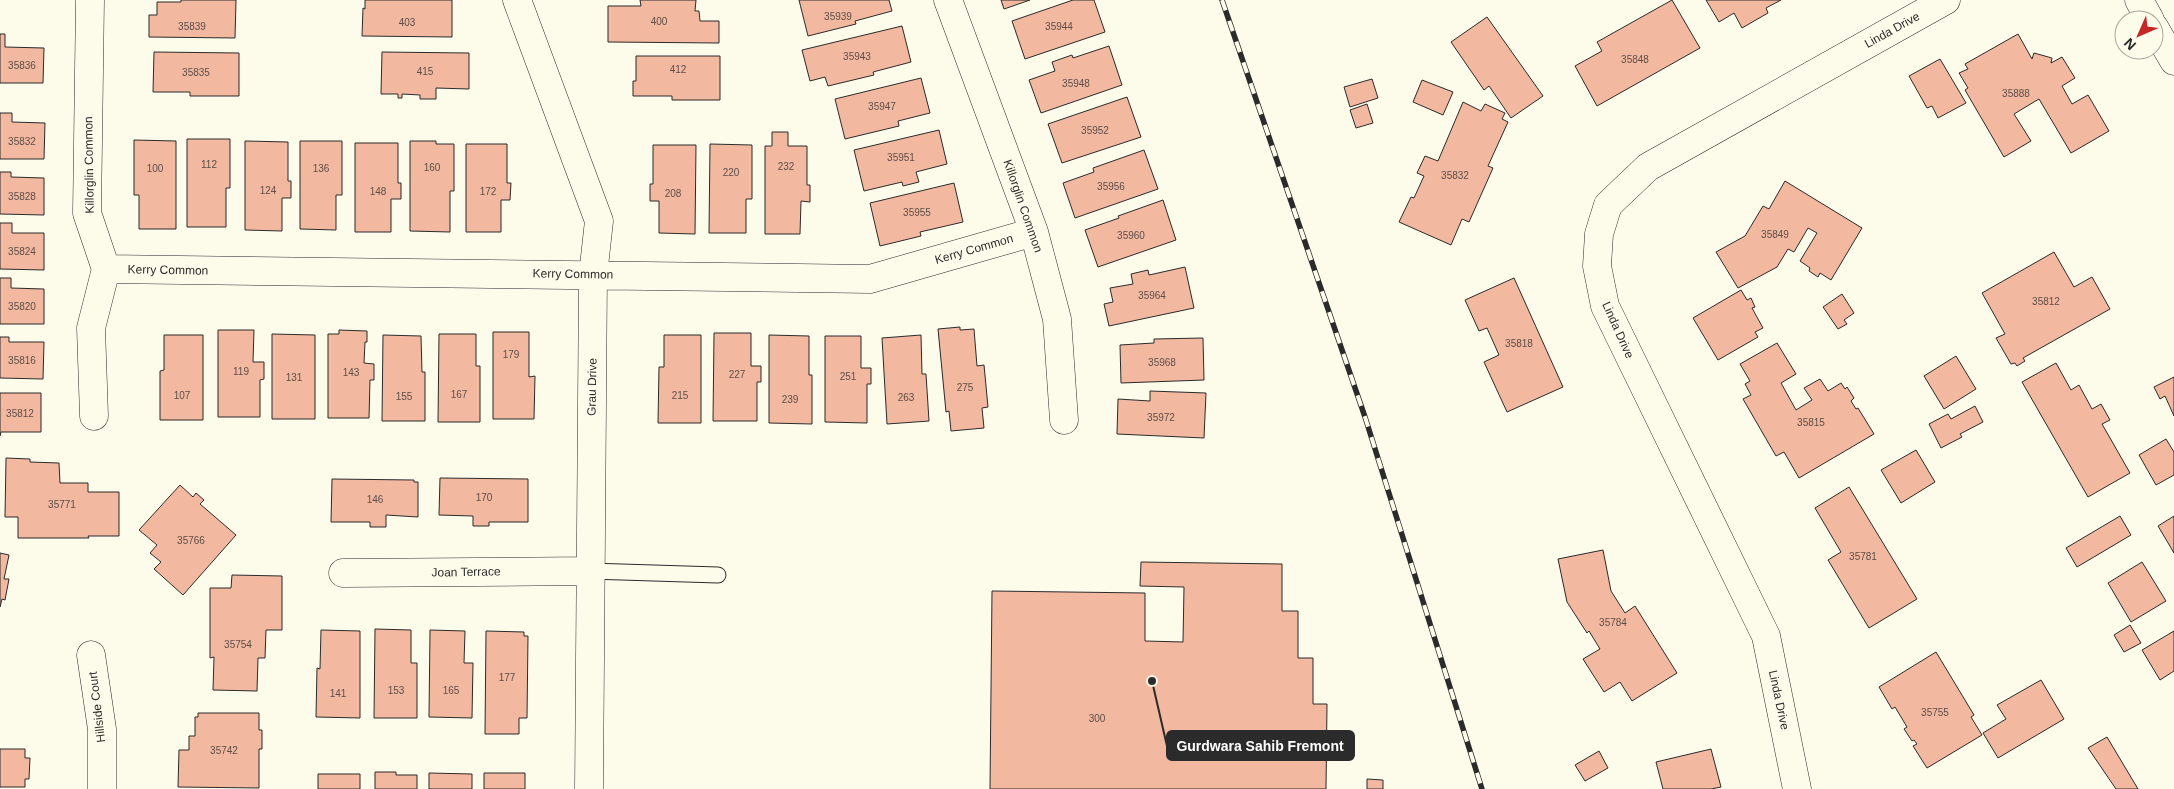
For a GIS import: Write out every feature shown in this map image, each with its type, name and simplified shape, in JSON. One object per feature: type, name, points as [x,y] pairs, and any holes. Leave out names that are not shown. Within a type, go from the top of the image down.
[{"type":"street","name":"Killorglin Common","points":[[90,0],[88,213],[106,269]]},
{"type":"street","name":"Grau Drive","points":[[517,0],[599,221],[593,274],[589,570],[589,789]]},
{"type":"street","name":"Killorglin Common","points":[[948,0],[1034,232],[1057,319],[1064,420]]},
{"type":"street","name":"Linda Drive","points":[[1798,789],[1766,636],[1605,306],[1597,266],[1599,234],[1608,206],[1648,167],[1946,0]]},
{"type":"street","points":[[2164,44],[2174,62]]},
{"type":"street","name":"Kerry Common","points":[[106,269],[870,279],[1034,232]]},
{"type":"street","points":[[94,416],[91,328],[106,269]]},
{"type":"street","name":"Joan Terrace","points":[[343,573],[589,570]]},
{"type":"street","name":"Hillside Court","points":[[91,655],[102,729],[102,789]]},
{"type":"lane","points":[[589,570],[718,575]]},
{"type":"building","points":[[181,0],[236,0],[235,38],[149,37],[149,15],[157,15],[157,2],[181,2]]},
{"type":"building","points":[[365,0],[452,0],[452,37],[362,36]]},
{"type":"building","points":[[640,0],[696,0],[695,11],[699,11],[700,21],[719,21],[719,43],[608,42],[608,6],[641,6]]},
{"type":"building","points":[[799,0],[889,0],[892,11],[855,21],[856,24],[808,36]]},
{"type":"building","points":[[1001,0],[1030,0],[1004,9]]},
{"type":"building","points":[[1073,0],[1094,0],[1105,32],[1025,59],[1012,21]]},
{"type":"building","points":[[1672,0],[1700,48],[1597,106],[1575,66],[1602,51],[1597,42]]},
{"type":"building","points":[[1706,0],[1781,0],[1766,8],[1768,13],[1742,28],[1734,13],[1719,22]]},
{"type":"building","points":[[1487,17],[1543,96],[1511,118],[1489,86],[1484,90],[1451,42]]},
{"type":"building","points":[[902,26],[911,62],[873,72],[874,75],[828,86],[825,77],[810,81],[802,50]]},
{"type":"building","points":[[0,34],[5,34],[5,47],[44,48],[43,83],[0,83]]},
{"type":"building","points":[[2018,34],[2032,59],[2034,53],[2052,58],[2051,63],[2062,57],[2075,78],[2062,86],[2072,104],[2088,95],[2109,131],[2071,153],[2039,99],[2014,114],[2031,141],[2004,157],[1965,90],[1968,88],[1959,73],[1968,69],[1965,64]]},
{"type":"building","points":[[1109,46],[1122,85],[1041,113],[1029,80],[1055,71],[1052,62],[1072,55],[1073,58]]},
{"type":"building","points":[[154,52],[239,53],[239,96],[190,96],[190,92],[153,92]]},
{"type":"building","points":[[382,52],[469,53],[469,89],[436,88],[436,99],[420,99],[420,95],[402,94],[402,98],[398,98],[398,94],[381,94]]},
{"type":"building","points":[[636,56],[720,56],[720,100],[672,100],[672,96],[633,96],[633,81],[636,81]]},
{"type":"building","points":[[1940,59],[1966,103],[1938,118],[1932,106],[1927,108],[1909,76]]},
{"type":"building","points":[[921,78],[930,113],[898,121],[899,126],[845,139],[835,99]]},
{"type":"building","points":[[1372,79],[1378,98],[1350,107],[1344,87]]},
{"type":"building","points":[[1422,80],[1453,92],[1443,115],[1413,102]]},
{"type":"building","points":[[1127,97],[1141,137],[1062,163],[1048,124]]},
{"type":"building","points":[[1463,102],[1481,111],[1485,104],[1505,113],[1502,119],[1508,122],[1488,166],[1493,168],[1469,222],[1462,219],[1451,245],[1399,222],[1411,197],[1414,198],[1424,176],[1417,173],[1425,156],[1438,161]]},
{"type":"building","points":[[1367,104],[1373,123],[1356,128],[1350,110]]},
{"type":"building","points":[[0,113],[12,113],[12,122],[45,123],[44,159],[0,159]]},
{"type":"building","points":[[939,130],[947,164],[916,172],[919,182],[903,186],[902,182],[864,191],[854,150]]},
{"type":"building","points":[[772,132],[788,132],[788,146],[807,146],[807,185],[810,185],[810,202],[801,201],[800,234],[765,234],[765,146],[772,146]]},
{"type":"building","points":[[187,139],[230,139],[230,188],[226,188],[226,227],[187,227]]},
{"type":"building","points":[[134,140],[176,141],[176,229],[139,229],[139,195],[134,195]]},
{"type":"building","points":[[245,141],[288,142],[288,181],[291,181],[291,198],[282,198],[282,231],[245,230]]},
{"type":"building","points":[[300,141],[342,141],[342,195],[336,195],[336,230],[300,229]]},
{"type":"building","points":[[410,141],[436,141],[436,144],[454,144],[454,191],[450,191],[450,232],[410,231]]},
{"type":"building","points":[[355,143],[398,143],[398,183],[401,183],[401,199],[391,199],[391,232],[355,232]]},
{"type":"building","points":[[466,144],[507,144],[507,183],[511,183],[510,200],[501,200],[501,232],[466,232]]},
{"type":"building","points":[[710,144],[752,145],[752,199],[746,199],[746,233],[709,233]]},
{"type":"building","points":[[653,145],[696,145],[695,234],[659,233],[659,201],[650,201],[650,184],[653,184]]},
{"type":"building","points":[[1144,150],[1158,189],[1075,218],[1063,183],[1094,172],[1093,168]]},
{"type":"building","points":[[0,172],[11,172],[11,177],[44,178],[44,215],[0,214]]},
{"type":"building","points":[[1785,181],[1862,228],[1831,280],[1820,273],[1818,277],[1800,261],[1817,233],[1808,228],[1794,252],[1788,249],[1777,267],[1738,288],[1716,252],[1745,236],[1763,206],[1769,209]]},
{"type":"building","points":[[954,183],[963,222],[920,232],[921,236],[880,246],[870,203]]},
{"type":"building","points":[[1163,200],[1176,240],[1098,267],[1085,230]]},
{"type":"building","points":[[0,223],[12,223],[12,233],[44,233],[44,270],[0,269]]},
{"type":"building","points":[[2054,252],[2074,287],[2092,277],[2110,309],[2023,358],[2025,361],[2017,366],[2015,363],[2011,364],[1996,338],[2005,334],[1982,293]]},
{"type":"building","points":[[1185,267],[1194,308],[1109,326],[1104,304],[1113,302],[1110,288],[1133,284],[1131,274],[1148,270],[1149,275]]},
{"type":"building","points":[[0,278],[11,278],[11,288],[44,289],[44,324],[0,324]]},
{"type":"building","points":[[1514,278],[1563,387],[1507,412],[1484,362],[1499,355],[1487,328],[1479,331],[1465,300]]},
{"type":"building","points":[[1741,290],[1747,300],[1751,298],[1755,307],[1752,308],[1763,328],[1755,332],[1758,337],[1718,360],[1693,318]]},
{"type":"building","points":[[1842,294],[1854,313],[1844,320],[1847,324],[1838,329],[1823,307]]},
{"type":"building","points":[[960,327],[960,330],[974,329],[977,366],[984,365],[988,407],[982,408],[984,428],[951,431],[949,411],[946,412],[938,329]]},
{"type":"building","points":[[218,330],[254,330],[253,362],[264,362],[264,379],[260,380],[260,417],[218,417]]},
{"type":"building","points":[[339,330],[367,331],[364,363],[374,364],[374,380],[370,380],[369,418],[328,418],[328,334],[339,334]]},
{"type":"building","points":[[493,332],[529,332],[529,377],[535,376],[534,419],[493,419]]},
{"type":"building","points":[[714,333],[751,333],[751,366],[761,366],[761,382],[757,382],[757,421],[713,421]]},
{"type":"building","points":[[272,334],[315,335],[315,419],[272,419]]},
{"type":"building","points":[[439,334],[476,334],[476,366],[480,366],[480,422],[438,422]]},
{"type":"building","points":[[164,335],[203,335],[203,420],[160,420],[160,371],[164,370]]},
{"type":"building","points":[[383,335],[421,336],[422,372],[425,372],[425,421],[382,421]]},
{"type":"building","points":[[664,335],[701,335],[701,423],[658,423],[659,367],[664,367]]},
{"type":"building","points":[[769,335],[809,336],[809,375],[812,375],[812,424],[769,423]]},
{"type":"building","points":[[921,335],[922,374],[926,374],[929,421],[887,424],[882,338]]},
{"type":"building","points":[[825,336],[861,336],[861,368],[871,368],[871,384],[867,384],[867,423],[825,422]]},
{"type":"building","points":[[0,337],[9,337],[9,342],[44,342],[43,379],[0,378]]},
{"type":"building","points":[[1203,338],[1204,380],[1121,383],[1120,345],[1154,343],[1154,339]]},
{"type":"building","points":[[1777,343],[1796,374],[1781,383],[1796,410],[1812,400],[1804,388],[1820,379],[1828,391],[1841,383],[1845,389],[1847,387],[1854,398],[1851,401],[1856,409],[1858,408],[1874,434],[1799,478],[1784,452],[1776,456],[1743,399],[1751,395],[1745,384],[1750,381],[1740,364]]},
{"type":"building","points":[[1956,356],[1976,389],[1944,409],[1924,376]]},
{"type":"building","points":[[2056,363],[2071,390],[2079,385],[2092,409],[2101,404],[2110,420],[2102,424],[2130,473],[2088,497],[2022,382]]},
{"type":"building","points":[[2174,377],[2174,416],[2165,396],[2160,399],[2154,387]]},
{"type":"building","points":[[1150,391],[1206,393],[1204,438],[1117,434],[1118,399],[1150,401]]},
{"type":"building","points":[[0,393],[41,393],[41,432],[1,432],[0,436]]},
{"type":"building","points":[[1975,406],[1983,422],[1960,434],[1962,437],[1941,448],[1929,424],[1948,414],[1951,419]]},
{"type":"building","points":[[2166,439],[2174,452],[2174,475],[2156,485],[2139,455]]},
{"type":"building","points":[[1916,450],[1935,482],[1901,503],[1881,470]]},
{"type":"building","points":[[6,458],[30,459],[30,462],[59,463],[60,483],[88,483],[88,492],[119,492],[119,536],[18,538],[18,517],[5,517]]},
{"type":"building","points":[[440,478],[528,479],[528,522],[489,522],[489,526],[473,526],[473,516],[439,515]]},
{"type":"building","points":[[332,479],[414,480],[414,482],[418,482],[418,517],[386,515],[386,527],[370,527],[370,522],[331,522]]},
{"type":"building","points":[[180,485],[193,497],[196,493],[204,500],[200,504],[236,535],[183,595],[154,569],[161,562],[150,553],[157,545],[139,530]]},
{"type":"building","points":[[1849,487],[1917,599],[1869,628],[1828,560],[1841,552],[1815,508]]},
{"type":"building","points":[[2120,516],[2131,535],[2077,567],[2066,548]]},
{"type":"building","points":[[2174,516],[2174,553],[2158,526]]},
{"type":"building","points":[[1603,550],[1611,591],[1625,613],[1635,606],[1677,673],[1632,701],[1620,682],[1604,692],[1583,659],[1600,649],[1567,602],[1558,559]]},
{"type":"building","points":[[0,553],[9,555],[4,579],[9,579],[5,600],[2,599],[0,607]]},
{"type":"building","points":[[1141,562],[1282,564],[1282,611],[1298,611],[1298,658],[1313,658],[1313,704],[1327,704],[1326,789],[990,789],[992,591],[1145,593],[1145,641],[1183,642],[1184,587],[1140,586]]},
{"type":"building","points":[[2142,562],[2166,601],[2131,622],[2108,583]]},
{"type":"building","points":[[232,575],[282,576],[282,630],[266,630],[265,658],[258,658],[257,691],[213,690],[214,657],[210,658],[210,588],[231,588]]},
{"type":"building","points":[[2130,625],[2141,643],[2124,652],[2114,635]]},
{"type":"building","points":[[375,629],[411,630],[411,663],[417,663],[417,718],[374,718]]},
{"type":"building","points":[[321,630],[360,631],[360,718],[316,717],[317,668],[320,669]]},
{"type":"building","points":[[430,630],[465,631],[464,663],[473,663],[472,718],[429,717]]},
{"type":"building","points":[[486,631],[524,632],[524,636],[528,636],[527,718],[519,718],[519,734],[485,734]]},
{"type":"building","points":[[2174,631],[2174,671],[2160,680],[2142,650]]},
{"type":"building","points":[[1936,652],[1974,715],[1971,717],[1982,735],[1927,768],[1913,746],[1917,744],[1914,740],[1912,741],[1904,729],[1907,727],[1895,707],[1892,709],[1879,687]]},
{"type":"building","points":[[2041,680],[2064,719],[1998,758],[1983,733],[2006,719],[1997,705]]},
{"type":"building","points":[[198,713],[259,713],[259,730],[262,730],[262,749],[259,749],[259,788],[178,787],[179,750],[189,750],[189,736],[195,736],[195,717],[198,717]]},
{"type":"building","points":[[2107,737],[2138,789],[2116,789],[2088,748]]},
{"type":"building","points":[[0,749],[25,749],[25,758],[30,758],[29,779],[25,779],[25,787],[0,787]]},
{"type":"building","points":[[1711,749],[1721,787],[1711,789],[1663,789],[1656,762]]},
{"type":"building","points":[[1599,751],[1608,768],[1585,781],[1575,765]]},
{"type":"building","points":[[375,772],[417,775],[417,789],[375,789]]},
{"type":"building","points":[[429,773],[472,774],[472,789],[429,789]]},
{"type":"building","points":[[484,773],[525,773],[525,789],[484,789]]},
{"type":"building","points":[[318,774],[360,774],[360,789],[318,789]]},
{"type":"building","points":[[1367,779],[1383,780],[1383,789],[1367,789]]},
{"type":"railway","points":[[1222,0],[1365,417],[1482,789]]},
{"type":"place","name":"Gurdwara Sahib Fremont","points":[[1152,681]]}]
